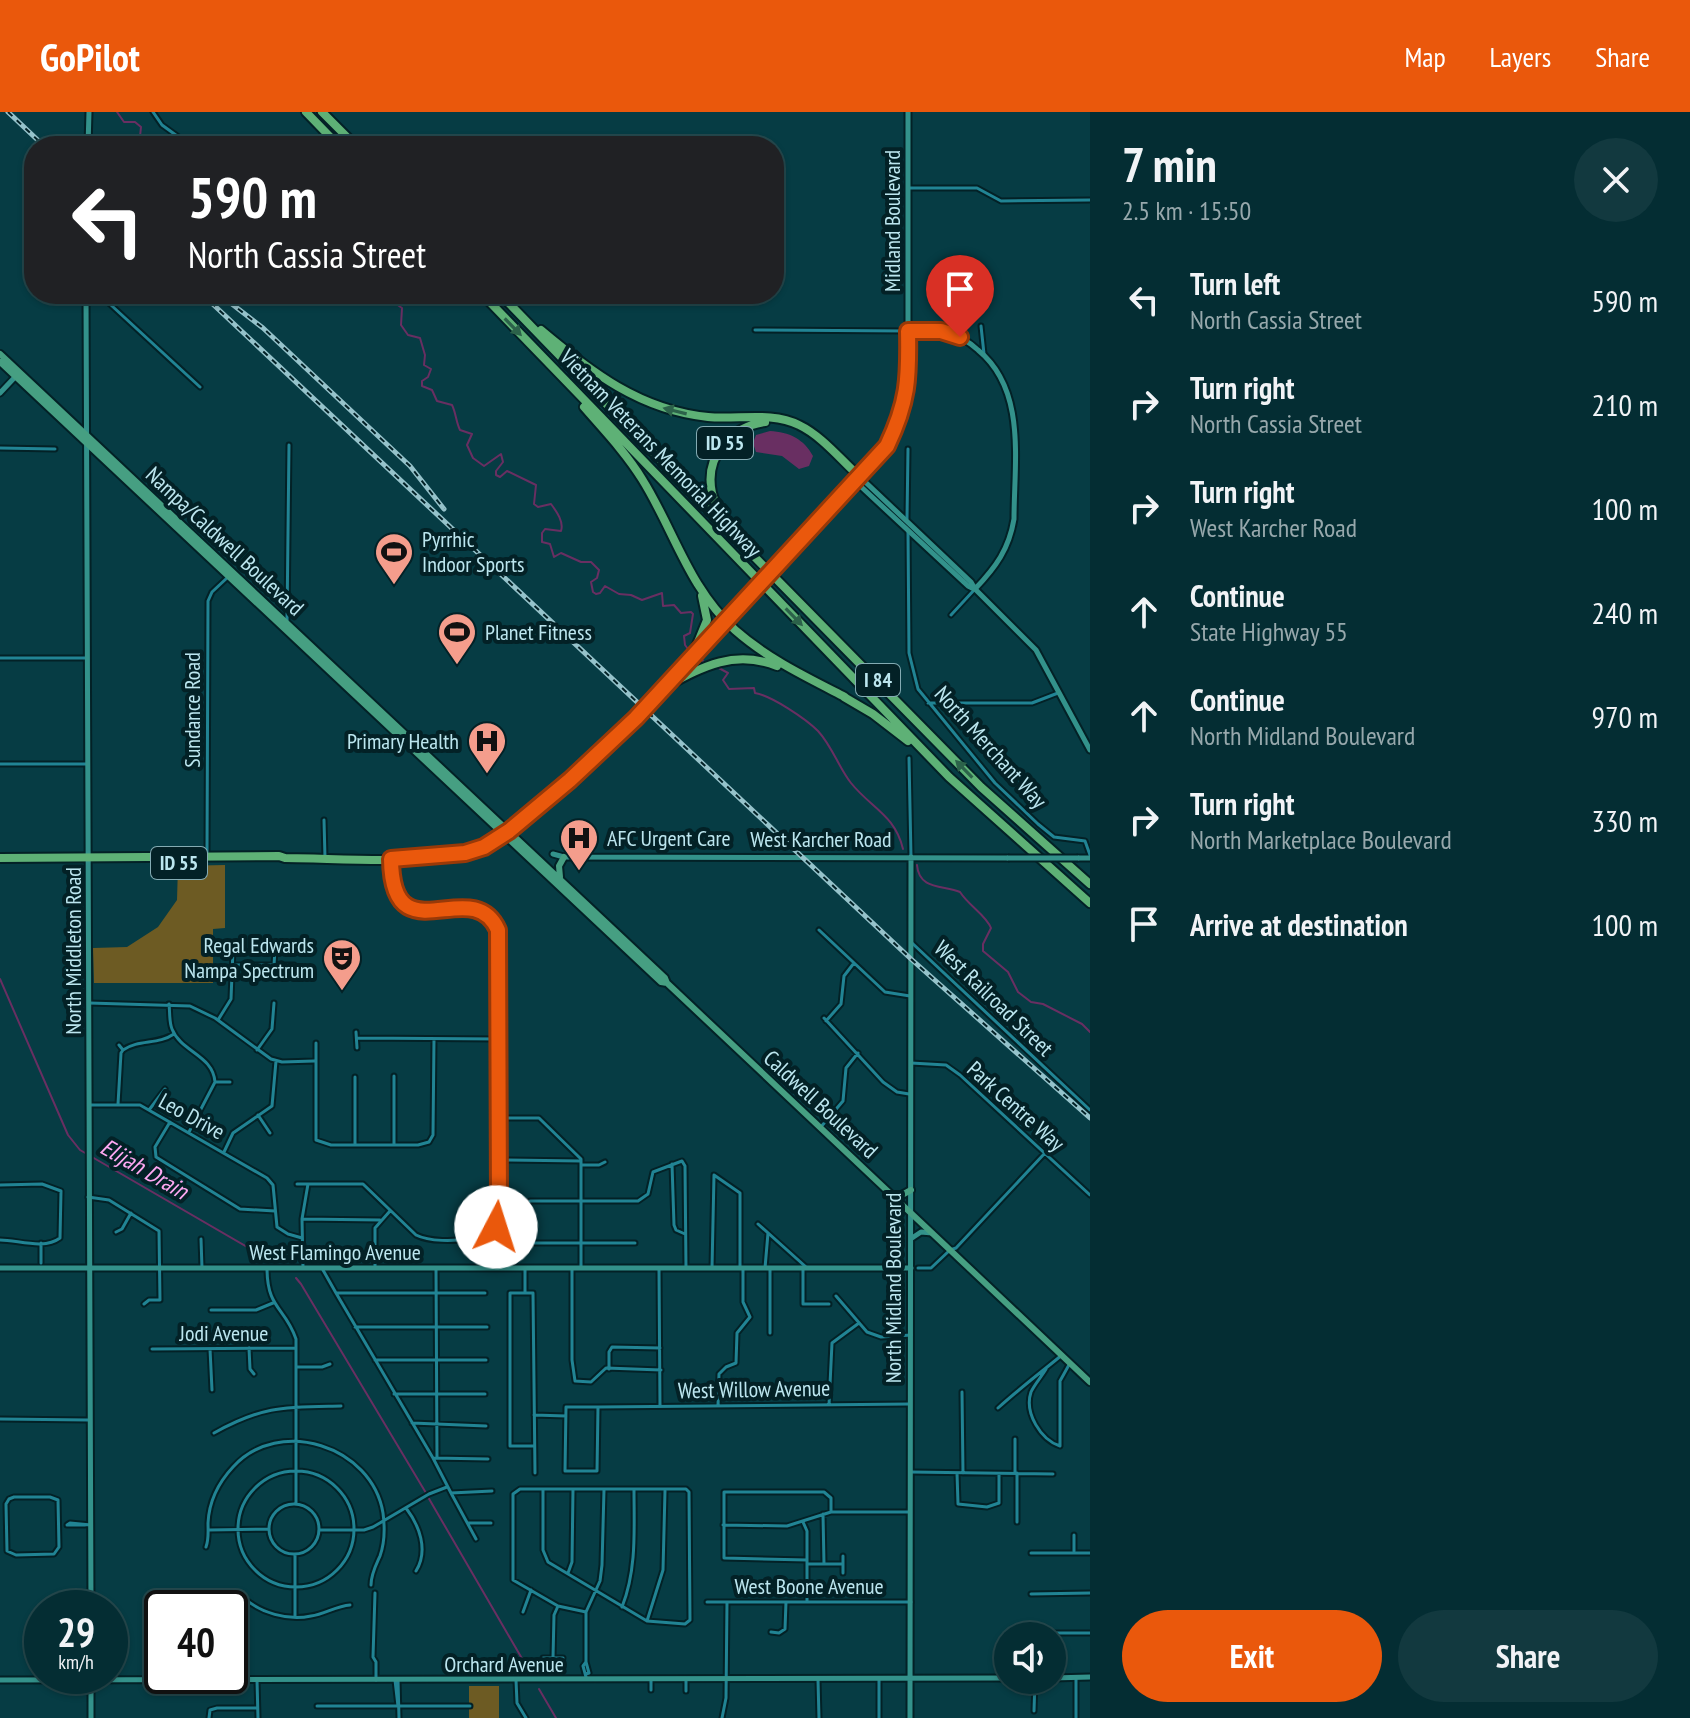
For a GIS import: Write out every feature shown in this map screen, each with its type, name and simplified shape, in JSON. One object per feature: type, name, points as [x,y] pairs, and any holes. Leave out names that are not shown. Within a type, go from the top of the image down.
[{"type":"highway","points":[[306,112],[329,136]]},
{"type":"highway","points":[[322,112],[346,136]]},
{"type":"highway","name":"Vietnam Veterans Memorial Highway","points":[[492,304],[949,777],[1090,903]]},
{"type":"highway","points":[[510,304],[563,349],[627,394],[686,414],[777,418],[797,423],[858,480]]},
{"type":"highway","name":"I 84","points":[[510,304],[735,537]]},
{"type":"highway","points":[[545,360],[641,478],[697,585],[732,627],[763,653],[845,697]]},
{"type":"highway","name":"ID 55","points":[[683,672],[690,659],[858,480],[796,427],[776,421],[750,425],[722,446],[711,475],[716,504],[735,537]]},
{"type":"highway","points":[[667,528],[684,567],[702,595],[707,612],[704,630],[690,659]]},
{"type":"highway","name":"Vietnam Veterans Memorial Highway","points":[[735,537],[981,787],[1090,884]]},
{"type":"highway","name":"ID 55","points":[[0,861],[391,859],[454,855],[484,847],[506,833],[570,780],[683,672],[737,658],[767,662],[845,697],[890,727],[949,777]]},
{"type":"highway","name":"ID 55","points":[[89,861],[285,858]]},
{"type":"main road","points":[[0,354],[17,374],[230,575]]},
{"type":"main road","points":[[0,362],[17,374]]},
{"type":"main road","name":"Nampa/Caldwell Boulevard","points":[[230,575],[424,754]]},
{"type":"main road","name":"Caldwell Boulevard","points":[[424,754],[661,982],[667,983]]},
{"type":"main road","name":"Caldwell Boulevard","points":[[506,833],[562,881],[1090,1382]]},
{"type":"main road","points":[[562,881],[558,872],[564,857]]},
{"type":"main road","points":[[892,1195],[900,1196],[911,1190]]},
{"type":"street","points":[[88,136],[89,112]]},
{"type":"street","points":[[153,112],[162,125],[177,136]]},
{"type":"street","name":"Midland Boulevard","points":[[908,112],[908,331]]},
{"type":"street","points":[[908,188],[977,188],[1001,201],[1090,200]]},
{"type":"street","name":"North Middleton Road","points":[[86,304],[90,1590]]},
{"type":"street","points":[[110,304],[200,387]]},
{"type":"street","points":[[981,326],[984,354]]},
{"type":"street","points":[[755,330],[950,333],[984,354],[1001,378],[1012,408],[1014,519],[1011,535],[1001,559],[951,615]]},
{"type":"street","points":[[858,480],[887,446],[902,415],[908,387],[908,331]]},
{"type":"street","points":[[0,393],[17,374]]},
{"type":"street","points":[[285,626],[289,445]]},
{"type":"street","points":[[0,448],[55,449]]},
{"type":"street","points":[[907,523],[908,449]]},
{"type":"street","points":[[858,480],[971,582],[1036,650],[1090,750]]},
{"type":"street","points":[[858,480],[908,531],[975,589]]},
{"type":"street","points":[[908,531],[928,546],[932,545]]},
{"type":"street","name":"North Merchant Way","points":[[908,531],[910,665],[918,689],[995,783],[1021,809],[1054,837],[1085,841],[1090,856]]},
{"type":"street","name":"Sundance Road","points":[[207,858],[208,601],[212,592],[230,575]]},
{"type":"street","points":[[0,658],[86,658]]},
{"type":"street","points":[[928,703],[1032,703],[1059,693]]},
{"type":"street","points":[[909,758],[911,857]]},
{"type":"street","points":[[0,764],[86,764]]},
{"type":"street","points":[[324,820],[325,858]]},
{"type":"street","name":"West Karcher Road","points":[[553,854],[564,857],[1090,856]]},
{"type":"street","name":"North Midland Boulevard","points":[[910,1718],[911,857]]},
{"type":"street","points":[[391,859],[394,892],[398,900],[409,908],[477,910],[489,915],[496,924],[499,936],[499,1210],[494,1268]]},
{"type":"street","points":[[819,930],[885,992],[911,996]]},
{"type":"street","name":"West Railroad Street","points":[[910,942],[1090,1110]]},
{"type":"street","points":[[218,1020],[231,999],[233,949]]},
{"type":"street","points":[[274,965],[275,950]]},
{"type":"street","points":[[854,963],[844,976],[841,1004],[825,1020],[889,1087],[911,1094]]},
{"type":"street","points":[[233,965],[294,965]]},
{"type":"street","points":[[89,1003],[190,1006],[218,1020],[276,1061],[314,1061]]},
{"type":"street","points":[[257,1050],[272,1029],[274,1003]]},
{"type":"street","points":[[169,1004],[174,1034],[210,1065],[215,1082],[189,1133]]},
{"type":"street","points":[[356,1032],[357,1048]]},
{"type":"street","points":[[118,1104],[123,1050],[134,1044],[161,1041],[174,1034]]},
{"type":"street","points":[[357,1038],[499,1039]]},
{"type":"street","points":[[316,1043],[316,1140],[331,1145],[394,1145],[429,1142],[433,1135],[434,1039]]},
{"type":"street","points":[[119,1045],[123,1050]]},
{"type":"street","points":[[820,1128],[843,1101],[846,1068],[858,1053]]},
{"type":"street","points":[[224,1152],[233,1133],[272,1106],[276,1061]]},
{"type":"street","name":"Park Centre Way","points":[[911,1063],[935,1063],[951,1069],[1090,1195]]},
{"type":"street","points":[[394,1076],[394,1145]]},
{"type":"street","points":[[355,1077],[355,1145]]},
{"type":"street","points":[[215,1082],[230,1082]]},
{"type":"street","points":[[149,1110],[165,1089]]},
{"type":"street","name":"Leo Drive","points":[[90,1105],[140,1105],[271,1181]]},
{"type":"street","points":[[258,1115],[270,1133]]},
{"type":"street","points":[[499,1118],[539,1118],[578,1155],[581,1163],[581,1268]]},
{"type":"street","points":[[170,1122],[155,1147],[156,1157],[240,1209],[275,1211]]},
{"type":"street","points":[[918,1268],[931,1268],[956,1248],[1045,1153]]},
{"type":"street","points":[[499,1160],[599,1165],[605,1162]]},
{"type":"street","points":[[530,1201],[638,1201],[648,1194],[653,1172],[682,1161],[685,1163],[686,1268]]},
{"type":"street","points":[[672,1164],[674,1225],[676,1230],[686,1234]]},
{"type":"street","points":[[712,1268],[714,1175],[740,1193],[743,1302],[750,1317],[737,1333],[736,1363],[719,1374],[718,1406]]},
{"type":"street","points":[[275,1176],[271,1181],[277,1227],[302,1238]]},
{"type":"street","points":[[0,1185],[42,1184],[61,1191],[60,1238],[55,1242],[41,1243],[0,1240]]},
{"type":"street","points":[[297,1184],[361,1184],[424,1239],[469,1239],[485,1232],[495,1233]]},
{"type":"street","points":[[303,1268],[302,1219],[308,1184]]},
{"type":"street","points":[[88,1197],[109,1200],[159,1231],[160,1300],[149,1300],[144,1304]]},
{"type":"street","points":[[375,1268],[375,1228],[390,1211]]},
{"type":"street","points":[[116,1232],[122,1229],[131,1213]]},
{"type":"street","points":[[302,1219],[380,1220]]},
{"type":"street","points":[[758,1224],[805,1268],[803,1304],[829,1304]]},
{"type":"street","points":[[768,1233],[770,1333]]},
{"type":"street","points":[[911,1238],[918,1233],[932,1233]]},
{"type":"street","points":[[201,1239],[202,1268]]},
{"type":"street","points":[[41,1243],[41,1266]]},
{"type":"street","points":[[528,1243],[635,1243]]},
{"type":"street","name":"West Flamingo Avenue","points":[[0,1268],[911,1268]]},
{"type":"street","points":[[267,1268],[267,1288],[273,1303],[293,1331],[296,1348],[296,1504]]},
{"type":"street","points":[[322,1268],[394,1394],[435,1458],[476,1539]]},
{"type":"street","points":[[435,1458],[436,1268]]},
{"type":"street","points":[[525,1268],[525,1293]]},
{"type":"street","points":[[572,1268],[575,1381],[591,1382],[600,1371],[609,1369],[661,1370]]},
{"type":"street","points":[[659,1268],[660,1406]]},
{"type":"street","points":[[336,1293],[485,1293]]},
{"type":"street","points":[[534,1446],[510,1446],[510,1293],[533,1293],[535,1473]]},
{"type":"street","points":[[836,1296],[874,1336],[911,1335]]},
{"type":"street","points":[[211,1310],[256,1310],[273,1303]]},
{"type":"street","points":[[829,1405],[832,1343],[859,1323]]},
{"type":"street","points":[[355,1327],[487,1327]]},
{"type":"street","points":[[609,1369],[609,1349],[612,1347],[660,1348]]},
{"type":"street","points":[[249,1348],[250,1369],[254,1374]]},
{"type":"street","name":"Jodi Avenue","points":[[152,1349],[296,1348]]},
{"type":"street","points":[[210,1349],[212,1390]]},
{"type":"street","points":[[998,1408],[1062,1355]]},
{"type":"street","points":[[375,1360],[486,1360]]},
{"type":"street","points":[[1046,1369],[1031,1392],[1032,1418],[1050,1442],[1060,1446],[1060,1381],[1070,1363]]},
{"type":"street","points":[[296,1367],[330,1364]]},
{"type":"street","points":[[962,1392],[963,1473]]},
{"type":"street","points":[[394,1394],[485,1394]]},
{"type":"street","name":"West Willow Avenue","points":[[566,1416],[566,1407],[911,1404]]},
{"type":"street","points":[[214,1433],[256,1413],[276,1408],[341,1406]]},
{"type":"street","points":[[534,1415],[566,1416],[565,1471],[597,1471],[598,1407]]},
{"type":"street","points":[[0,1419],[90,1419]]},
{"type":"street","points":[[412,1423],[486,1426]]},
{"type":"street","points":[[1015,1439],[1017,1522]]},
{"type":"street","points":[[206,1547],[211,1504],[235,1465],[258,1449],[295,1442],[328,1447],[348,1458],[371,1482],[381,1505],[383,1547],[371,1585]]},
{"type":"street","points":[[435,1458],[488,1459]]},
{"type":"street","points":[[296,1472],[325,1479],[341,1492],[351,1510],[354,1530],[349,1552],[337,1571],[318,1583],[295,1587],[270,1581],[251,1565],[238,1530],[244,1503],[255,1488],[270,1478],[296,1472]]},
{"type":"street","points":[[911,1472],[1053,1474]]},
{"type":"street","points":[[957,1473],[958,1504],[987,1507],[999,1503],[999,1473]]},
{"type":"street","points":[[319,1530],[364,1530],[447,1487]]},
{"type":"street","points":[[543,1489],[543,1555],[556,1568],[647,1621],[685,1624],[690,1620],[688,1490],[543,1489],[516,1491],[513,1494],[513,1580],[558,1606],[586,1612]]},
{"type":"street","points":[[647,1621],[663,1570],[665,1489]]},
{"type":"street","points":[[568,1573],[572,1562],[573,1490]]},
{"type":"street","points":[[586,1677],[583,1666],[586,1662],[586,1612],[600,1581],[604,1548],[604,1490]]},
{"type":"street","points":[[622,1607],[628,1591],[633,1556],[634,1490]]},
{"type":"street","points":[[451,1493],[492,1491]]},
{"type":"street","points":[[831,1512],[831,1498],[824,1492],[724,1492],[724,1558],[843,1564]]},
{"type":"street","points":[[56,1498],[59,1525],[56,1553],[9,1553],[6,1548],[6,1504],[9,1499],[56,1498]]},
{"type":"street","points":[[296,1504],[306,1506],[314,1513],[319,1530],[312,1546],[295,1554],[286,1553],[276,1547],[269,1529],[276,1511],[285,1505],[296,1504]]},
{"type":"street","points":[[406,1508],[420,1530],[420,1565],[416,1571]]},
{"type":"street","points":[[723,1525],[787,1526],[831,1512],[910,1512]]},
{"type":"street","points":[[823,1514],[824,1564]]},
{"type":"street","points":[[803,1521],[807,1531],[807,1602]]},
{"type":"street","points":[[468,1523],[491,1523]]},
{"type":"street","points":[[59,1525],[88,1525]]},
{"type":"street","points":[[0,1526],[6,1526]]},
{"type":"street","points":[[209,1530],[269,1529]]},
{"type":"street","points":[[1074,1535],[1074,1553]]},
{"type":"street","points":[[1031,1553],[1090,1553]]},
{"type":"street","points":[[295,1554],[295,1617]]},
{"type":"street","points":[[843,1556],[843,1573]]},
{"type":"street","points":[[523,1612],[531,1590]]},
{"type":"street","points":[[375,1593],[373,1657],[376,1680]]},
{"type":"street","points":[[1031,1594],[1090,1593]]},
{"type":"street","points":[[248,1600],[265,1612],[295,1617],[311,1616],[350,1605]]},
{"type":"street","name":"West Boone Avenue","points":[[707,1602],[911,1602]]},
{"type":"street","points":[[722,1718],[727,1680],[727,1602]]},
{"type":"street","points":[[771,1632],[779,1633],[785,1629],[786,1602]]},
{"type":"street","points":[[553,1658],[554,1615],[558,1606]]},
{"type":"street","points":[[1066,1633],[1090,1633]]},
{"type":"street","points":[[543,1658],[563,1658]]},
{"type":"street","points":[[1066,1678],[1090,1677]]},
{"type":"street","name":"Orchard Avenue","points":[[128,1678],[994,1678]]},
{"type":"street","points":[[1076,1678],[1076,1718]]},
{"type":"street","name":"Orchard Avenue","points":[[0,1680],[24,1679]]},
{"type":"street","points":[[257,1680],[258,1718]]},
{"type":"street","points":[[397,1680],[399,1718]]},
{"type":"street","points":[[516,1680],[517,1703],[526,1718]]},
{"type":"street","points":[[651,1680],[651,1690]]},
{"type":"street","points":[[686,1680],[686,1691]]},
{"type":"street","points":[[818,1680],[819,1718]]},
{"type":"street","points":[[879,1680],[879,1718]]},
{"type":"street","points":[[91,1694],[91,1718]]},
{"type":"street","points":[[1034,1711],[1035,1694]]},
{"type":"street","points":[[317,1706],[470,1706]]},
{"type":"street","points":[[209,1718],[210,1710],[217,1708],[257,1708]]},
{"type":"shaded area","points":[[770,431],[790,435],[805,445],[813,456],[809,466],[799,469],[782,456],[756,452],[753,443],[756,435]]},
{"type":"shaded area","points":[[225,865],[225,928],[213,929],[213,983],[94,983],[93,948],[127,947],[158,927],[177,900],[178,866]]},
{"type":"shaded area","points":[[469,1686],[499,1686],[499,1718],[469,1718]]},
{"type":"waterway","points":[[117,112],[124,122],[135,122],[141,127],[140,136]]},
{"type":"waterway","points":[[396,304],[402,308],[401,325],[408,335],[420,338],[425,355],[424,365],[431,369],[422,386],[432,390],[437,401],[452,405],[460,430],[472,434],[467,445],[473,458],[484,466],[501,454],[503,462],[496,475],[500,477],[507,471],[536,485],[534,504],[538,507],[551,504],[553,507],[562,528],[561,531],[545,529],[542,542],[550,544],[554,557],[561,553],[581,562],[591,562],[599,570],[597,578],[591,582],[596,594],[605,586],[619,594],[642,600],[662,593],[663,606],[674,605],[681,613],[691,612],[690,633],[684,636],[685,645],[691,653]]},
{"type":"waterway","points":[[696,656],[707,664]]},
{"type":"waterway","points":[[717,667],[728,673],[723,680],[729,689],[754,688],[755,693],[788,709],[818,731],[851,783],[894,828],[903,849]]},
{"type":"waterway","points":[[917,865],[922,879],[927,883],[960,892],[985,919],[991,928],[983,951],[1008,972],[1018,992],[1031,1002],[1043,1004],[1082,1024],[1090,1032]]},
{"type":"waterway","name":"Elijah Drain","points":[[0,979],[68,1135],[80,1150],[273,1262]]},
{"type":"waterway","name":"Elijah Drain","points":[[296,1278],[426,1493]]},
{"type":"waterway","name":"Elijah Drain","points":[[428,1497],[531,1674]]},
{"type":"waterway","name":"Elijah Drain","points":[[539,1689],[556,1718]]},
{"type":"railway","points":[[8,112],[33,136]]},
{"type":"railway","points":[[213,304],[911,959],[1090,1118]]},
{"type":"railway","points":[[232,304],[263,328],[410,466],[444,509]]},
{"type":"place","name":"Pyrrhic Indoor Sports","points":[[394,586]]},
{"type":"place","name":"Planet Fitness","points":[[457,666]]},
{"type":"place","name":"Primary Health","points":[[487,775]]},
{"type":"place","name":"AFC Urgent Care","points":[[579,872]]},
{"type":"place","name":"Regal Edwards Nampa Spectrum","points":[[342,992]]},
{"type":"route","points":[[496,1227],[499,1203],[498,930],[489,915],[477,910],[409,908],[398,900],[394,892],[391,859],[454,855],[495,842],[589,763],[636,718],[887,446],[902,415],[908,387],[908,331],[941,331],[960,337]]}]
